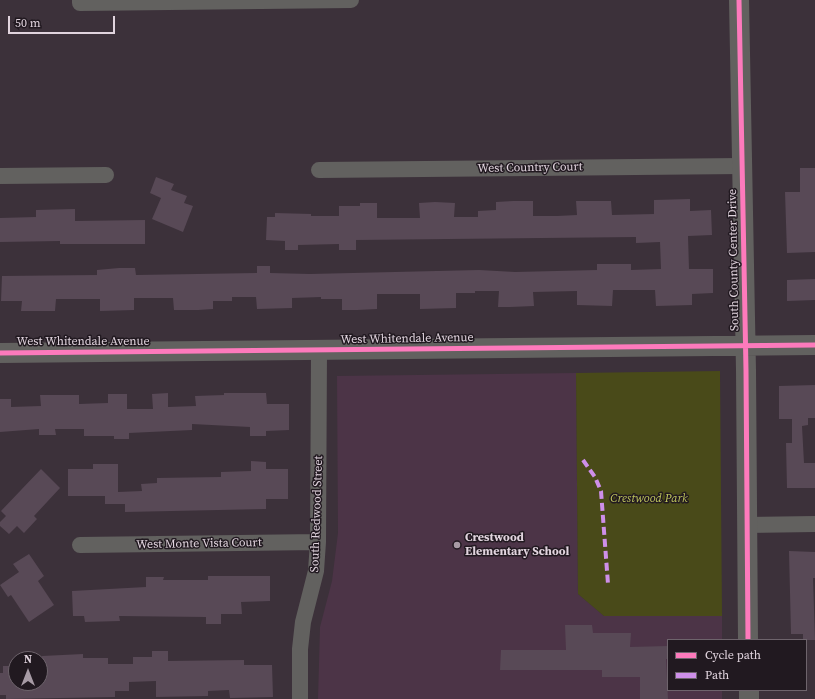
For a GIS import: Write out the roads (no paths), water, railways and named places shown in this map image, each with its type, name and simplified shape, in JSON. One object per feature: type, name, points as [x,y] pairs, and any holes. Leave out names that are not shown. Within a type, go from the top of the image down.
[{"type":"street","points":[[80,2],[351,0]]},
{"type":"street","name":"South County Center Drive","points":[[740,0],[746,346],[746,525],[748,639]]},
{"type":"street","name":"West Country Court","points":[[319,170],[742,166]]},
{"type":"street","points":[[0,176],[106,175]]},
{"type":"street","name":"West Whitendale Avenue","points":[[0,353],[815,345]]},
{"type":"street","name":"South Redwood Street","points":[[300,699],[300,649],[302,628],[316,571],[318,542],[319,351]]},
{"type":"street","points":[[746,525],[815,524]]},
{"type":"street","name":"West Monte Vista Court","points":[[80,546],[318,542]]},
{"type":"place","name":"Crestwood Elementary School","points":[[457,545]]},
{"type":"park label","name":"Crestwood Park","points":[[649,499]]}]
